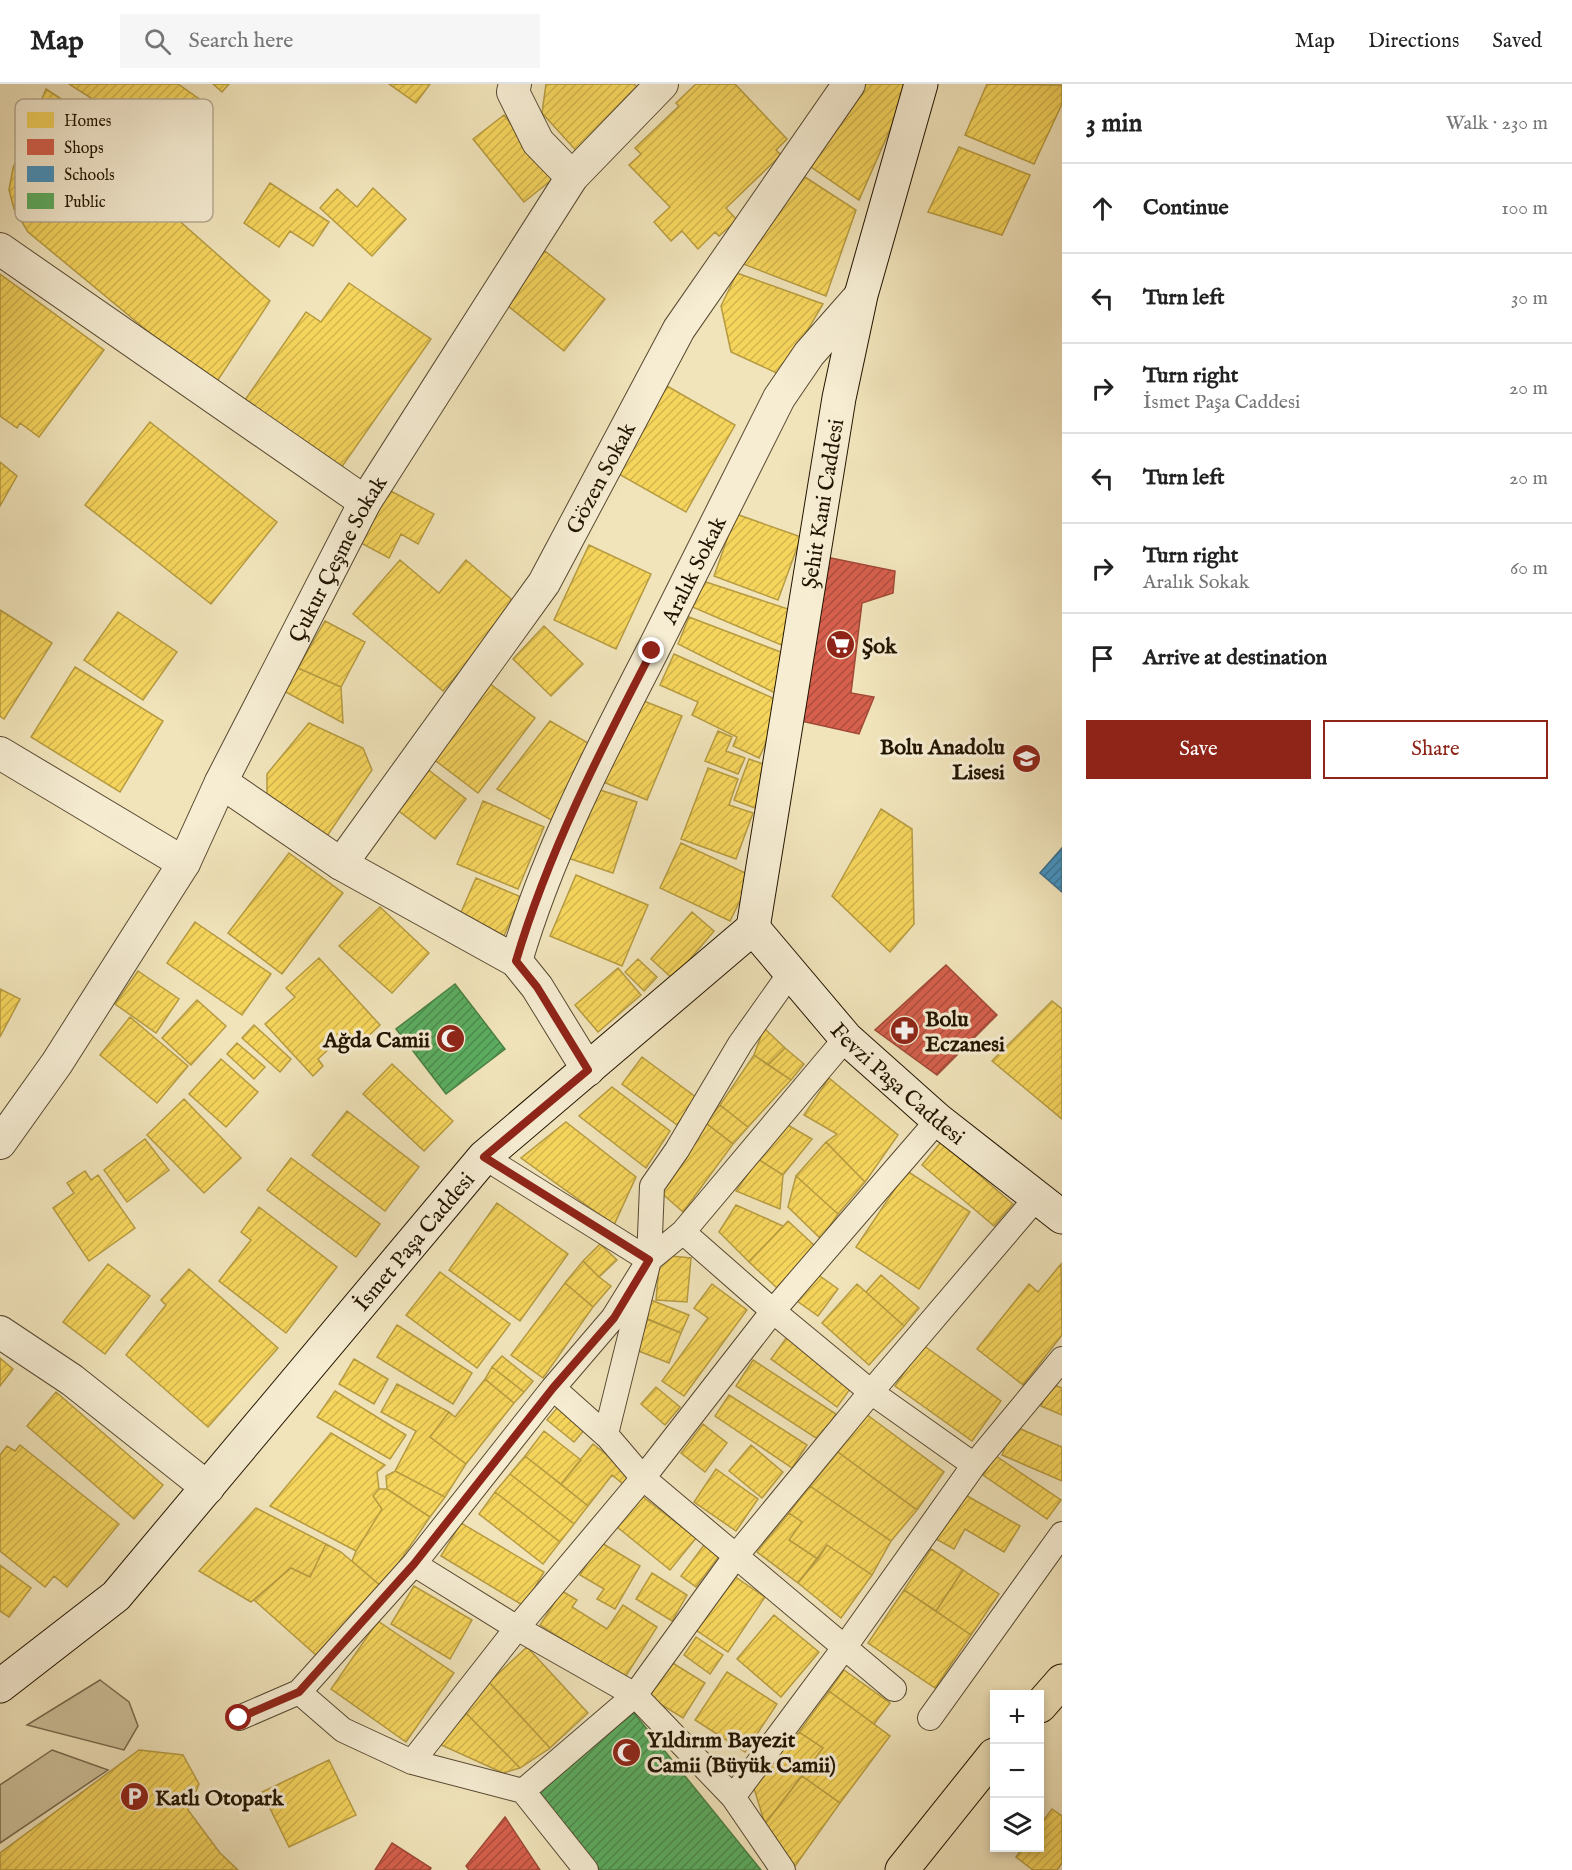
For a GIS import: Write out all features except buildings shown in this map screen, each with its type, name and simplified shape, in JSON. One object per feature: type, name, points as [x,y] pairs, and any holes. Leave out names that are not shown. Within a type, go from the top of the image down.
[{"type":"main road","name":"Şehit Kani Caddesi","points":[[753,928],[839,398],[861,295],[921,84]]},
{"type":"main road","name":"Fevzi Paşa Caddesi","points":[[753,928],[846,1038],[938,1120],[1062,1217]]},
{"type":"main road","name":"İsmet Paşa Caddesi","points":[[0,1686],[116,1596],[484,1157],[753,928]]},
{"type":"main road","points":[[1044,1701],[1062,1681]]},
{"type":"main road","points":[[902,1870],[990,1760]]},
{"type":"street","points":[[514,84],[513,92],[537,142],[572,177]]},
{"type":"street","name":"Çukur Çeşme Sokak","points":[[0,1143],[57,1063],[184,863],[221,782],[365,502],[572,177],[662,84]]},
{"type":"street","name":"Gözen Sokak","points":[[341,864],[544,583],[679,329],[849,84]]},
{"type":"street","points":[[0,249],[365,502]]},
{"type":"street","name":"Aralık Sokak","points":[[516,961],[555,855],[598,756],[779,398],[809,354],[861,295]]},
{"type":"street","points":[[0,753],[184,863]]},
{"type":"street","points":[[221,782],[341,864],[516,961],[537,987],[588,1070]]},
{"type":"street","points":[[608,1437],[606,1434],[649,1260],[652,1186],[677,1150],[740,1044],[791,972]]},
{"type":"street","points":[[239,1718],[299,1692],[414,1564],[553,1388],[614,1318],[649,1260],[683,1232],[846,1038]]},
{"type":"street","points":[[412,1762],[517,1628],[643,1478],[773,1311],[938,1120]]},
{"type":"street","points":[[484,1157],[649,1260]]},
{"type":"street","points":[[523,1791],[635,1695],[735,1557],[871,1392],[1038,1196]]},
{"type":"street","points":[[683,1232],[773,1311],[871,1392],[974,1465]]},
{"type":"street","points":[[0,1332],[72,1380],[208,1488]]},
{"type":"street","points":[[733,1797],[844,1648],[974,1465],[1062,1359]]},
{"type":"street","points":[[553,1388],[608,1437],[643,1478],[894,1689]]},
{"type":"street","points":[[930,1718],[1062,1534]]},
{"type":"street","points":[[414,1564],[517,1628],[635,1695],[733,1797],[783,1870]]},
{"type":"street","points":[[299,1692],[343,1730],[412,1762],[523,1791],[586,1870]]},
{"type":"shaded area","points":[[100,1680],[129,1702],[138,1726],[124,1750],[27,1725]]},
{"type":"shaded area","points":[[52,1750],[108,1770],[0,1843],[0,1785]]},
{"type":"place","name":"Şok","points":[[841,645]]},
{"type":"place","name":"Bolu Anadolu Lisesi","points":[[1026,759]]},
{"type":"place","name":"Bolu Eczanesi","points":[[904,1031]]},
{"type":"place","name":"Ağda Camii","points":[[451,1039]]},
{"type":"place","name":"Yıldırım Bayezit Camii (Büyük Camii)","points":[[626,1752]]},
{"type":"place","name":"Katlı Otopark","points":[[134,1797]]},
{"type":"route","points":[[239,1718],[299,1692],[414,1564],[553,1388],[614,1318],[649,1260],[484,1157],[588,1070],[537,987],[516,961],[555,855],[598,756],[652,651]]}]
